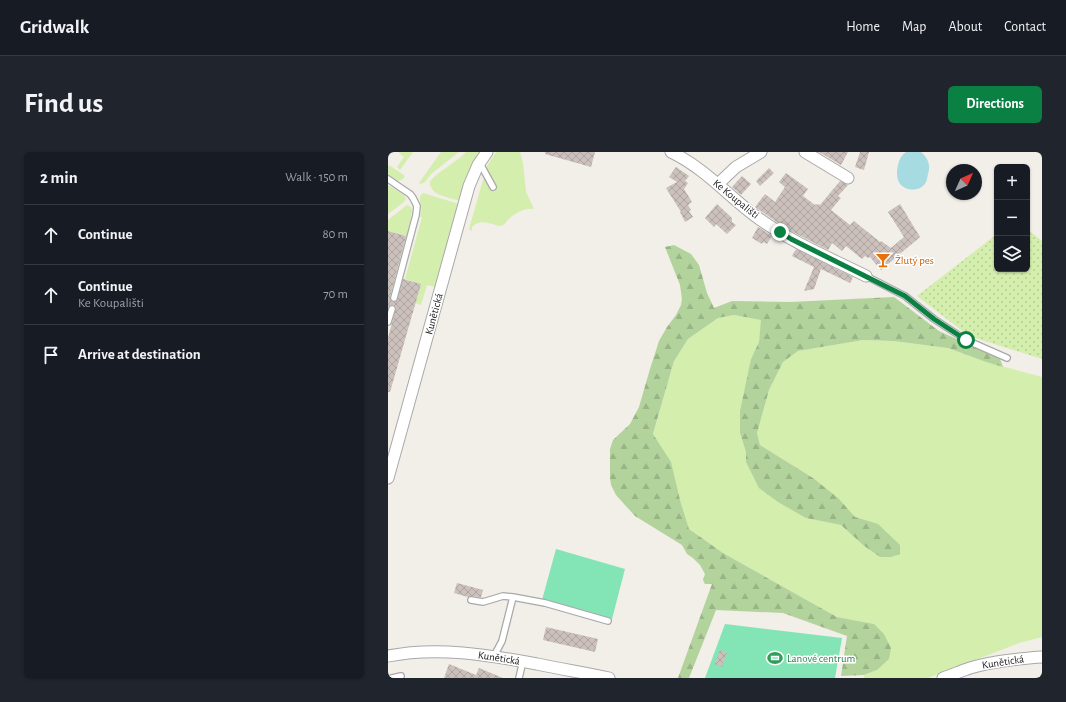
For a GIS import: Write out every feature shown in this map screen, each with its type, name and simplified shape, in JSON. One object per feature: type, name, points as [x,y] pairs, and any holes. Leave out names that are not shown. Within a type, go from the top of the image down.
[{"type":"street","name":"Ke Koupališti","points":[[671,152],[686,160],[718,184],[758,218],[785,235],[866,276]]},
{"type":"street","points":[[718,184],[736,167],[761,152]]},
{"type":"street","points":[[805,152],[848,178]]},
{"type":"street","name":"Kunětická","points":[[388,478],[469,186],[482,158]]},
{"type":"street","name":"Kunětická","points":[[388,656],[433,652],[472,653],[523,661],[609,678]]},
{"type":"street","name":"Kunětická","points":[[943,678],[971,668],[1000,661],[1042,657]]},
{"type":"lane","points":[[482,158],[482,167],[493,188]]},
{"type":"lane","points":[[388,180],[410,194],[417,206],[416,215],[394,298]]},
{"type":"lane","points":[[866,276],[905,296],[934,319],[966,340],[1007,358]]},
{"type":"lane","points":[[388,322],[392,309]]},
{"type":"lane","points":[[471,600],[483,602],[503,596],[533,600],[608,621]]},
{"type":"lane","points":[[494,656],[502,641],[513,597]]},
{"type":"lane","points":[[519,678],[523,661]]},
{"type":"lane","points":[[392,678],[401,676]]},
{"type":"green space","points":[[398,152],[413,152],[400,170],[397,167],[404,157]]},
{"type":"green space","points":[[441,152],[459,152],[431,174],[425,182],[421,184],[419,183]]},
{"type":"green space","points":[[466,152],[479,152],[460,201],[436,193],[430,185],[432,179]]},
{"type":"green space","points":[[496,152],[520,152],[523,163],[526,192],[534,209],[527,209],[517,213],[500,226],[486,222],[475,224],[472,227],[472,231],[469,229],[487,166]]},
{"type":"green space","points":[[389,165],[405,176],[403,179],[398,181],[388,174]]},
{"type":"green space","points":[[388,185],[404,195],[406,199],[388,214]]},
{"type":"green space","points":[[423,193],[459,204],[436,287],[427,285],[421,305],[415,303],[420,284],[405,279],[422,217],[420,217],[420,196]]},
{"type":"green space","points":[[407,205],[411,207],[412,211],[407,236],[388,231],[388,220]]},
{"type":"green space","points":[[1030,231],[1042,241],[1042,359],[969,336],[917,296],[994,236],[994,272],[1030,272]]},
{"type":"green space","points":[[674,245],[691,254],[699,265],[707,293],[714,308],[732,301],[790,302],[894,297],[939,331],[1000,359],[1003,367],[948,348],[893,341],[863,340],[798,351],[783,362],[769,390],[757,433],[760,445],[813,478],[838,498],[855,517],[878,524],[900,545],[900,554],[891,557],[880,557],[863,545],[841,525],[806,518],[778,502],[759,488],[746,462],[746,452],[740,433],[740,411],[751,359],[759,342],[761,320],[734,315],[718,318],[688,339],[674,361],[653,434],[671,462],[689,529],[723,553],[837,617],[874,624],[884,634],[891,648],[889,659],[877,670],[864,675],[841,676],[847,636],[783,613],[716,610],[689,678],[678,678],[712,584],[705,584],[703,580],[705,574],[700,565],[687,554],[682,545],[635,516],[616,495],[611,485],[610,478],[610,449],[613,440],[630,424],[639,407],[659,341],[681,305],[682,299],[680,285],[665,247]]},
{"type":"green space","points":[[733,315],[762,320],[759,342],[751,359],[740,433],[746,452],[746,462],[806,518],[841,525],[863,545],[878,525],[855,517],[813,478],[760,445],[757,433],[769,390],[783,362],[798,351],[863,340],[893,341],[948,348],[986,362],[1042,377],[1042,637],[1019,643],[928,678],[864,678],[864,675],[877,670],[874,624],[837,617],[723,553],[689,529],[680,500],[653,435],[674,361],[688,339],[718,318]]},
{"type":"green space","points":[[556,549],[625,569],[612,619],[542,600]]},
{"type":"green space","name":"Lanové centrum","points":[[725,624],[842,638],[835,678],[705,678]]},
{"type":"water","points":[[906,152],[921,152],[928,162],[929,171],[924,185],[913,190],[902,186],[897,177],[898,163],[900,158]]},
{"type":"building","points":[[545,152],[595,152],[591,167],[545,154]]},
{"type":"building","points":[[819,152],[848,152],[841,165]]},
{"type":"building","points":[[860,152],[869,152],[864,170],[855,167]]},
{"type":"building","points":[[676,167],[689,176],[685,181],[688,183],[684,189],[692,202],[688,205],[691,210],[689,211],[693,217],[685,222],[681,212],[666,188],[677,182],[669,177]]},
{"type":"building","points":[[769,168],[774,173],[760,186],[756,181]]},
{"type":"building","points":[[786,173],[808,189],[803,196],[815,205],[820,205],[840,181],[848,185],[838,196],[841,198],[831,210],[850,225],[854,221],[880,242],[881,241],[891,248],[904,237],[888,212],[900,204],[920,237],[881,270],[870,257],[868,258],[865,256],[862,259],[846,246],[842,251],[832,243],[828,250],[787,229],[755,207],[765,194],[775,202],[785,187],[779,182]]},
{"type":"building","points":[[742,176],[751,184],[741,195],[732,187]]},
{"type":"building","points":[[717,204],[732,218],[732,222],[736,225],[727,234],[716,224],[714,227],[705,218]]},
{"type":"building","points":[[758,227],[772,236],[767,244],[763,242],[762,244],[752,238]]},
{"type":"building","points":[[388,231],[406,236],[390,297],[391,301],[397,301],[403,279],[421,284],[390,392],[388,392],[388,338],[396,308],[393,305],[389,306],[388,308]]},
{"type":"building","points":[[796,249],[853,277],[850,283],[821,269],[814,289],[804,291],[814,267],[792,256]]},
{"type":"building","points":[[457,583],[483,590],[481,597],[468,597],[454,593]]},
{"type":"building","points":[[546,627],[598,639],[595,652],[543,640]]},
{"type":"building","points":[[720,650],[727,653],[722,667],[715,664]]},
{"type":"building","points":[[449,664],[476,675],[479,668],[503,678],[444,678]]},
{"type":"place","name":"Žlutý pes","points":[[883,260]]},
{"type":"place","name":"Lanové centrum","points":[[775,658]]},
{"type":"route","points":[[780,232],[791,239],[905,296],[934,319],[966,340]]}]
